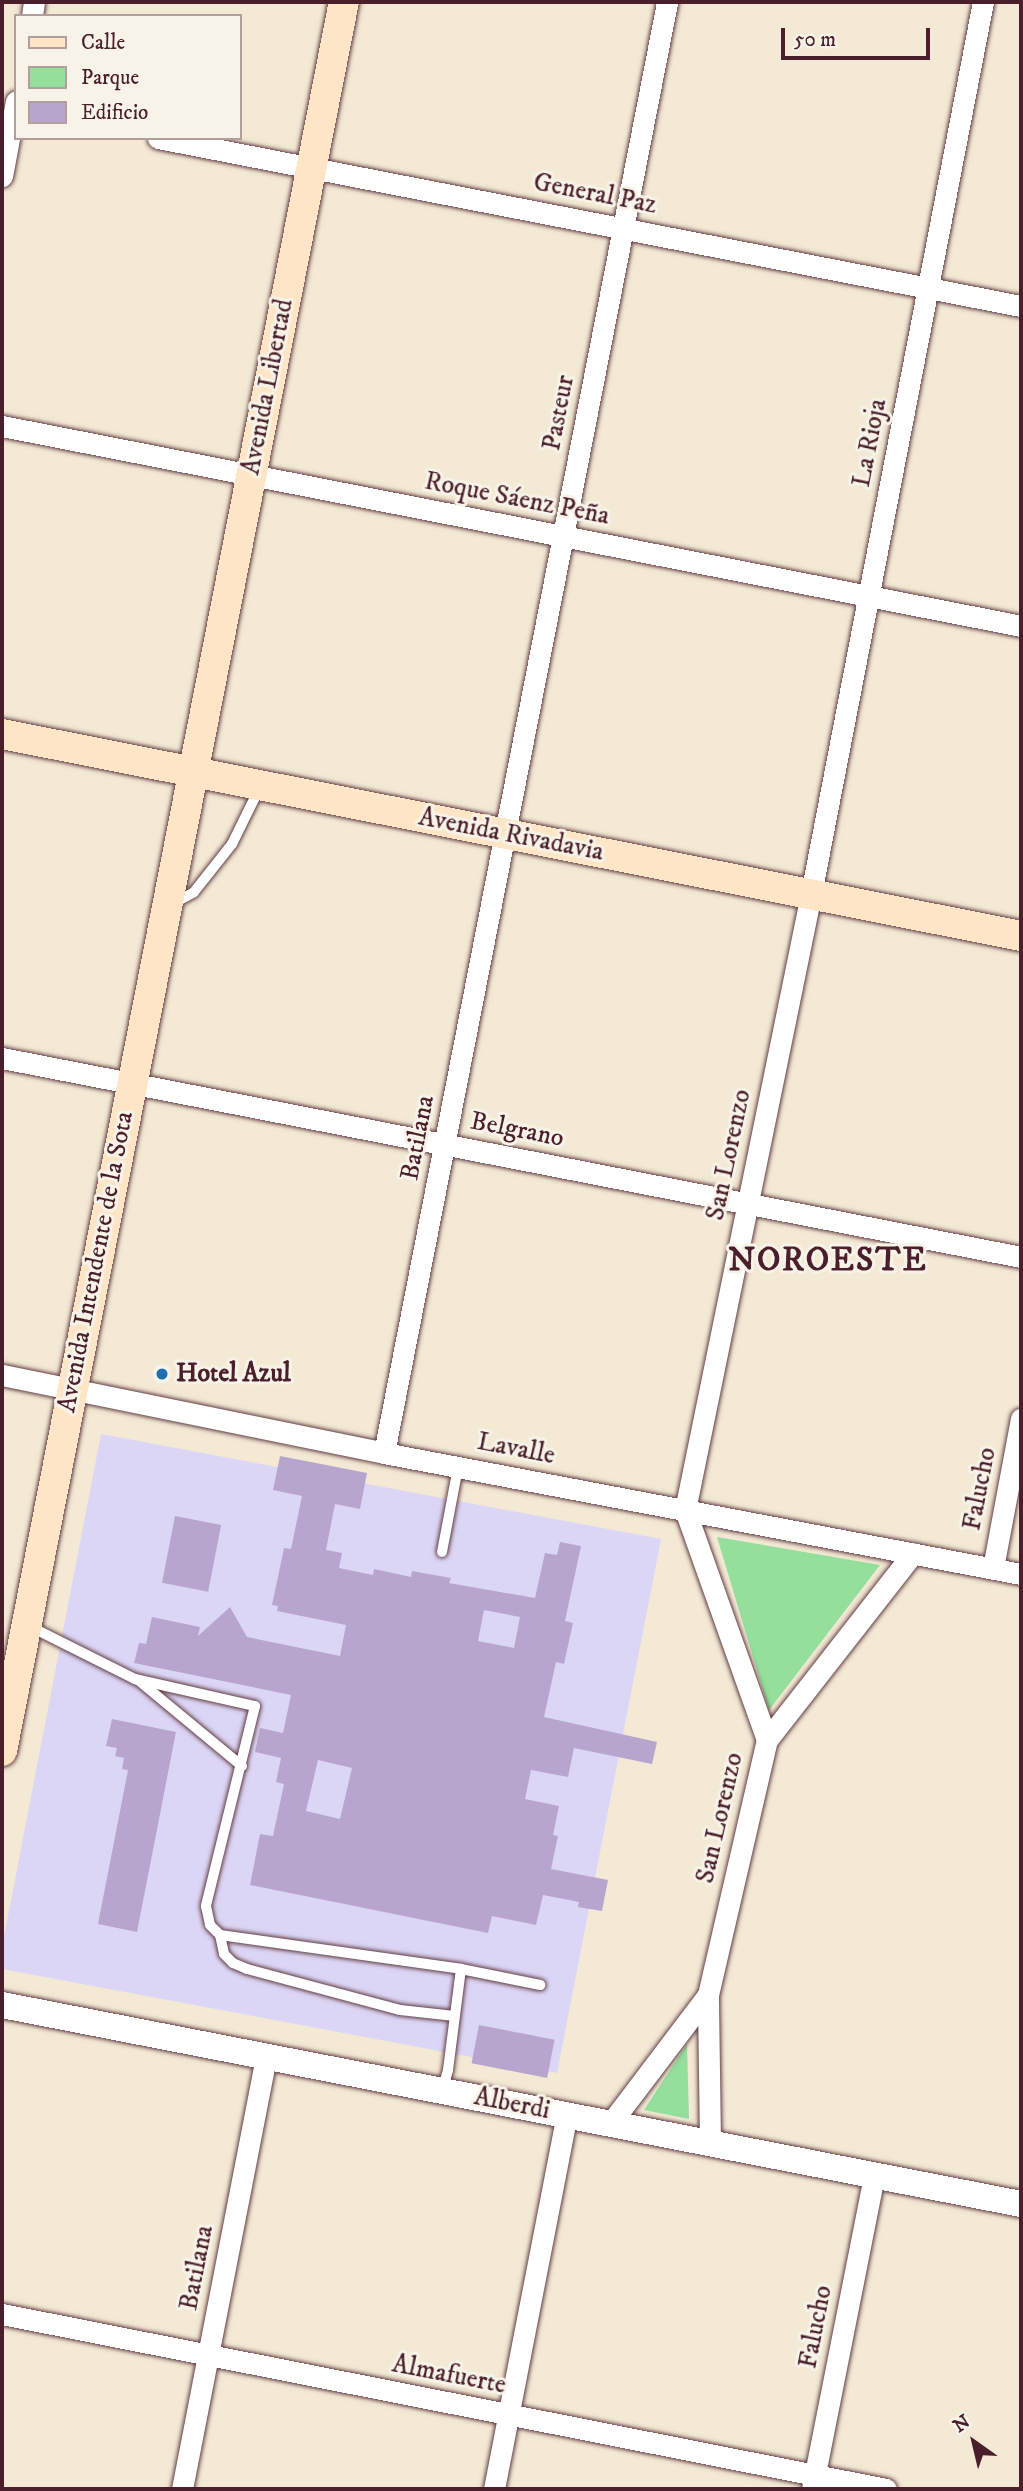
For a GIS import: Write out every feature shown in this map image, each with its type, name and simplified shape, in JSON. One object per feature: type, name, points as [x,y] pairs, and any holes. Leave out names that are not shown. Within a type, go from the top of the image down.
[{"type":"main road","name":"Avenida Libertad","points":[[191,772],[344,2]]},
{"type":"main road","name":"Avenida Rivadavia","points":[[2,734],[1021,936]]},
{"type":"main road","name":"Avenida Intendente de la Sota","points":[[2,1751],[8,1685],[26,1625],[191,772]]},
{"type":"street","name":"Pasteur","points":[[507,834],[667,2]]},
{"type":"street","name":"La Rioja","points":[[811,894],[984,2]]},
{"type":"street","points":[[2,176],[12,107]]},
{"type":"street","name":"General Paz","points":[[168,140],[1021,306]]},
{"type":"street","name":"Roque Sáenz Peña","points":[[2,426],[1021,626]]},
{"type":"street","name":"Batilana","points":[[384,1453],[507,834]]},
{"type":"street","name":"San Lorenzo","points":[[685,1510],[811,894]]},
{"type":"street","name":"Belgrano","points":[[2,1058],[1021,1257]]},
{"type":"street","name":"Lavalle","points":[[2,1375],[384,1453],[1021,1574]]},
{"type":"street","name":"Falucho","points":[[993,1568],[1021,1419]]},
{"type":"street","points":[[685,1510],[767,1740]]},
{"type":"street","name":"San Lorenzo","points":[[710,2143],[708,1995],[767,1740],[914,1553]]},
{"type":"street","points":[[610,2124],[708,1995]]},
{"type":"street","name":"Alberdi","points":[[2,2005],[1021,2204]]},
{"type":"street","name":"Batilana","points":[[183,2489],[266,2057]]},
{"type":"street","points":[[494,2489],[567,2115]]},
{"type":"street","name":"Falucho","points":[[813,2482],[874,2175]]},
{"type":"street","name":"Almafuerte","points":[[2,2314],[509,2415],[813,2482],[886,2489]]},
{"type":"lane","points":[[165,908],[194,892],[232,844],[261,785]]},
{"type":"lane","points":[[442,1552],[458,1466]]},
{"type":"lane","points":[[26,1625],[135,1679],[242,1766]]},
{"type":"lane","points":[[135,1679],[254,1706],[242,1766],[206,1906],[211,1925],[220,1935],[224,1954],[233,1964],[400,2010],[455,2016]]},
{"type":"lane","points":[[220,1935],[461,1969],[540,1985]]},
{"type":"lane","points":[[442,2091],[461,1969]]},
{"type":"shaded area","points":[[101,1434],[661,1539],[557,2073],[2,1969],[2,1947]]},
{"type":"green space","points":[[717,1537],[880,1565],[769,1710]]},
{"type":"green space","points":[[687,2044],[689,2119],[644,2110]]},
{"type":"building","points":[[280,1456],[367,1473],[360,1509],[335,1504],[326,1550],[342,1553],[339,1568],[373,1575],[374,1569],[411,1577],[412,1571],[451,1578],[449,1583],[535,1598],[545,1553],[557,1555],[560,1542],[581,1546],[565,1621],[573,1623],[564,1664],[556,1662],[544,1717],[657,1742],[652,1764],[574,1748],[568,1777],[531,1770],[525,1799],[559,1806],[553,1835],[558,1836],[551,1869],[608,1880],[602,1911],[578,1907],[579,1902],[543,1895],[536,1925],[492,1916],[488,1933],[250,1885],[260,1834],[273,1836],[284,1784],[276,1782],[281,1758],[255,1752],[260,1728],[283,1733],[291,1695],[134,1663],[139,1643],[146,1644],[152,1617],[200,1627],[198,1636],[230,1607],[247,1637],[340,1656],[346,1625],[277,1611],[278,1606],[272,1605],[284,1548],[291,1549],[302,1496],[273,1490]],"holes":[[[484,1610],[520,1617],[514,1648],[478,1641]],[[318,1760],[352,1768],[340,1819],[306,1811]]]},
{"type":"building","points":[[175,1516],[221,1525],[208,1592],[162,1583]]},
{"type":"building","points":[[112,1719],[176,1732],[137,1932],[98,1924],[128,1770],[122,1769],[124,1758],[115,1756],[117,1748],[106,1746]]},
{"type":"building","points":[[479,2025],[555,2040],[547,2078],[472,2063]]},
{"type":"place","name":"Hotel Azul","points":[[162,1374]]},
{"type":"district","name":"NOROESTE","points":[[828,1261]]}]
